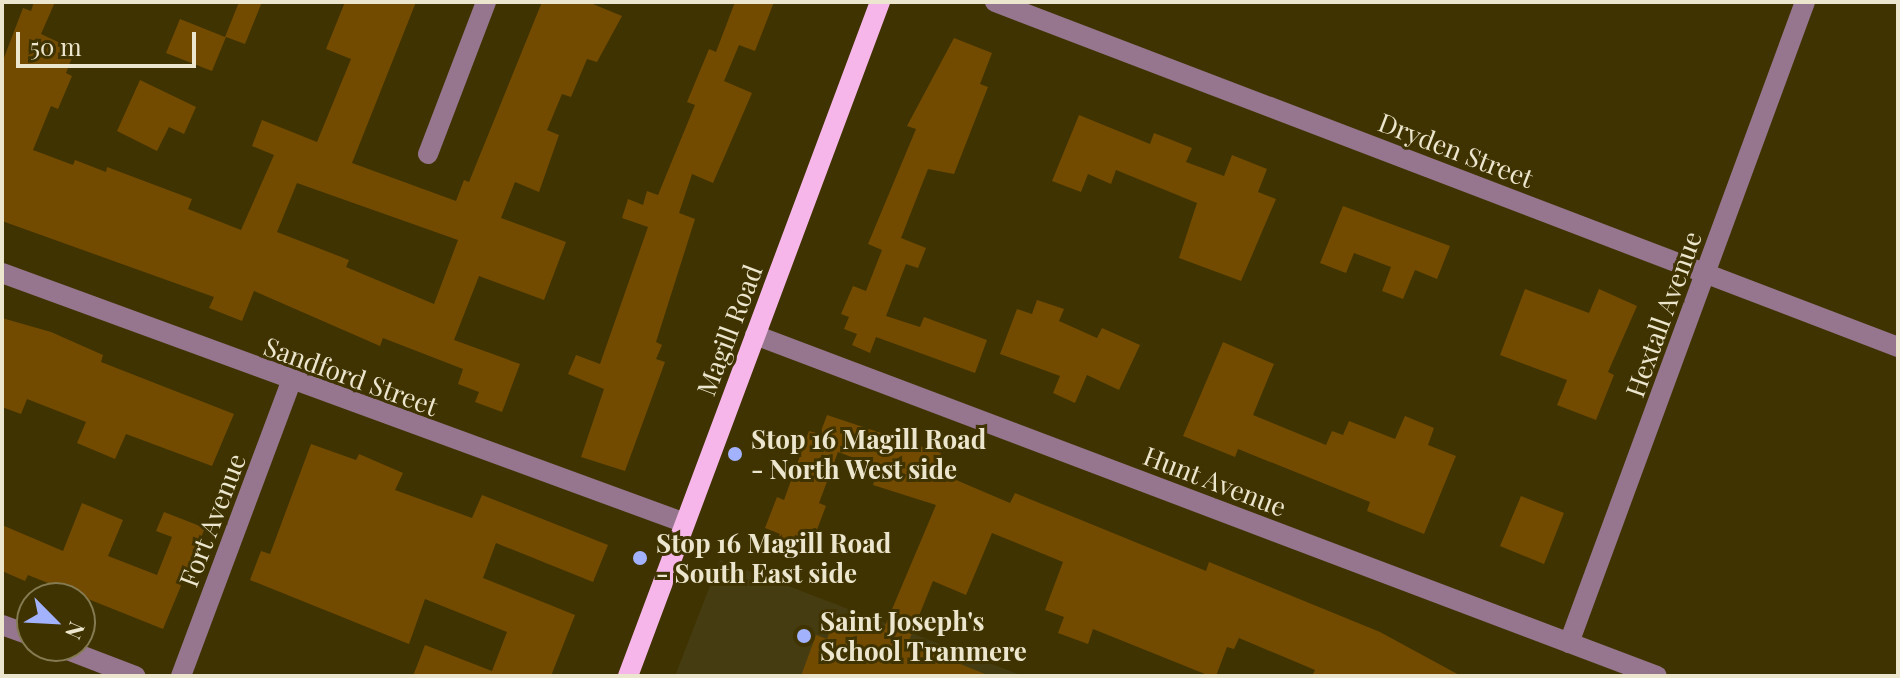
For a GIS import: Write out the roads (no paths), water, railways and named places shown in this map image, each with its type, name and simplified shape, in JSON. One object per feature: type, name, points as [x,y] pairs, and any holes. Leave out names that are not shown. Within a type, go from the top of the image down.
[{"type":"main road","name":"Magill Road","points":[[628,676],[880,2]]},
{"type":"street","points":[[428,154],[486,2]]},
{"type":"street","name":"Dryden Street","points":[[995,2],[1898,347]]},
{"type":"street","name":"Hextall Avenue","points":[[1569,643],[1805,2]]},
{"type":"street","name":"Sandford Street","points":[[2,273],[291,382],[685,523]]},
{"type":"street","name":"Hunt Avenue","points":[[755,335],[1657,676]]},
{"type":"street","name":"Fort Avenue","points":[[181,676],[291,382]]},
{"type":"street","points":[[96,661],[135,676]]},
{"type":"place","name":"Stop 16 Magill Road - North West side","points":[[735,454]]},
{"type":"place","name":"Stop 16 Magill Road - South East side","points":[[640,558]]},
{"type":"place","name":"Saint Joseph's School Tranmere","points":[[804,636]]}]
